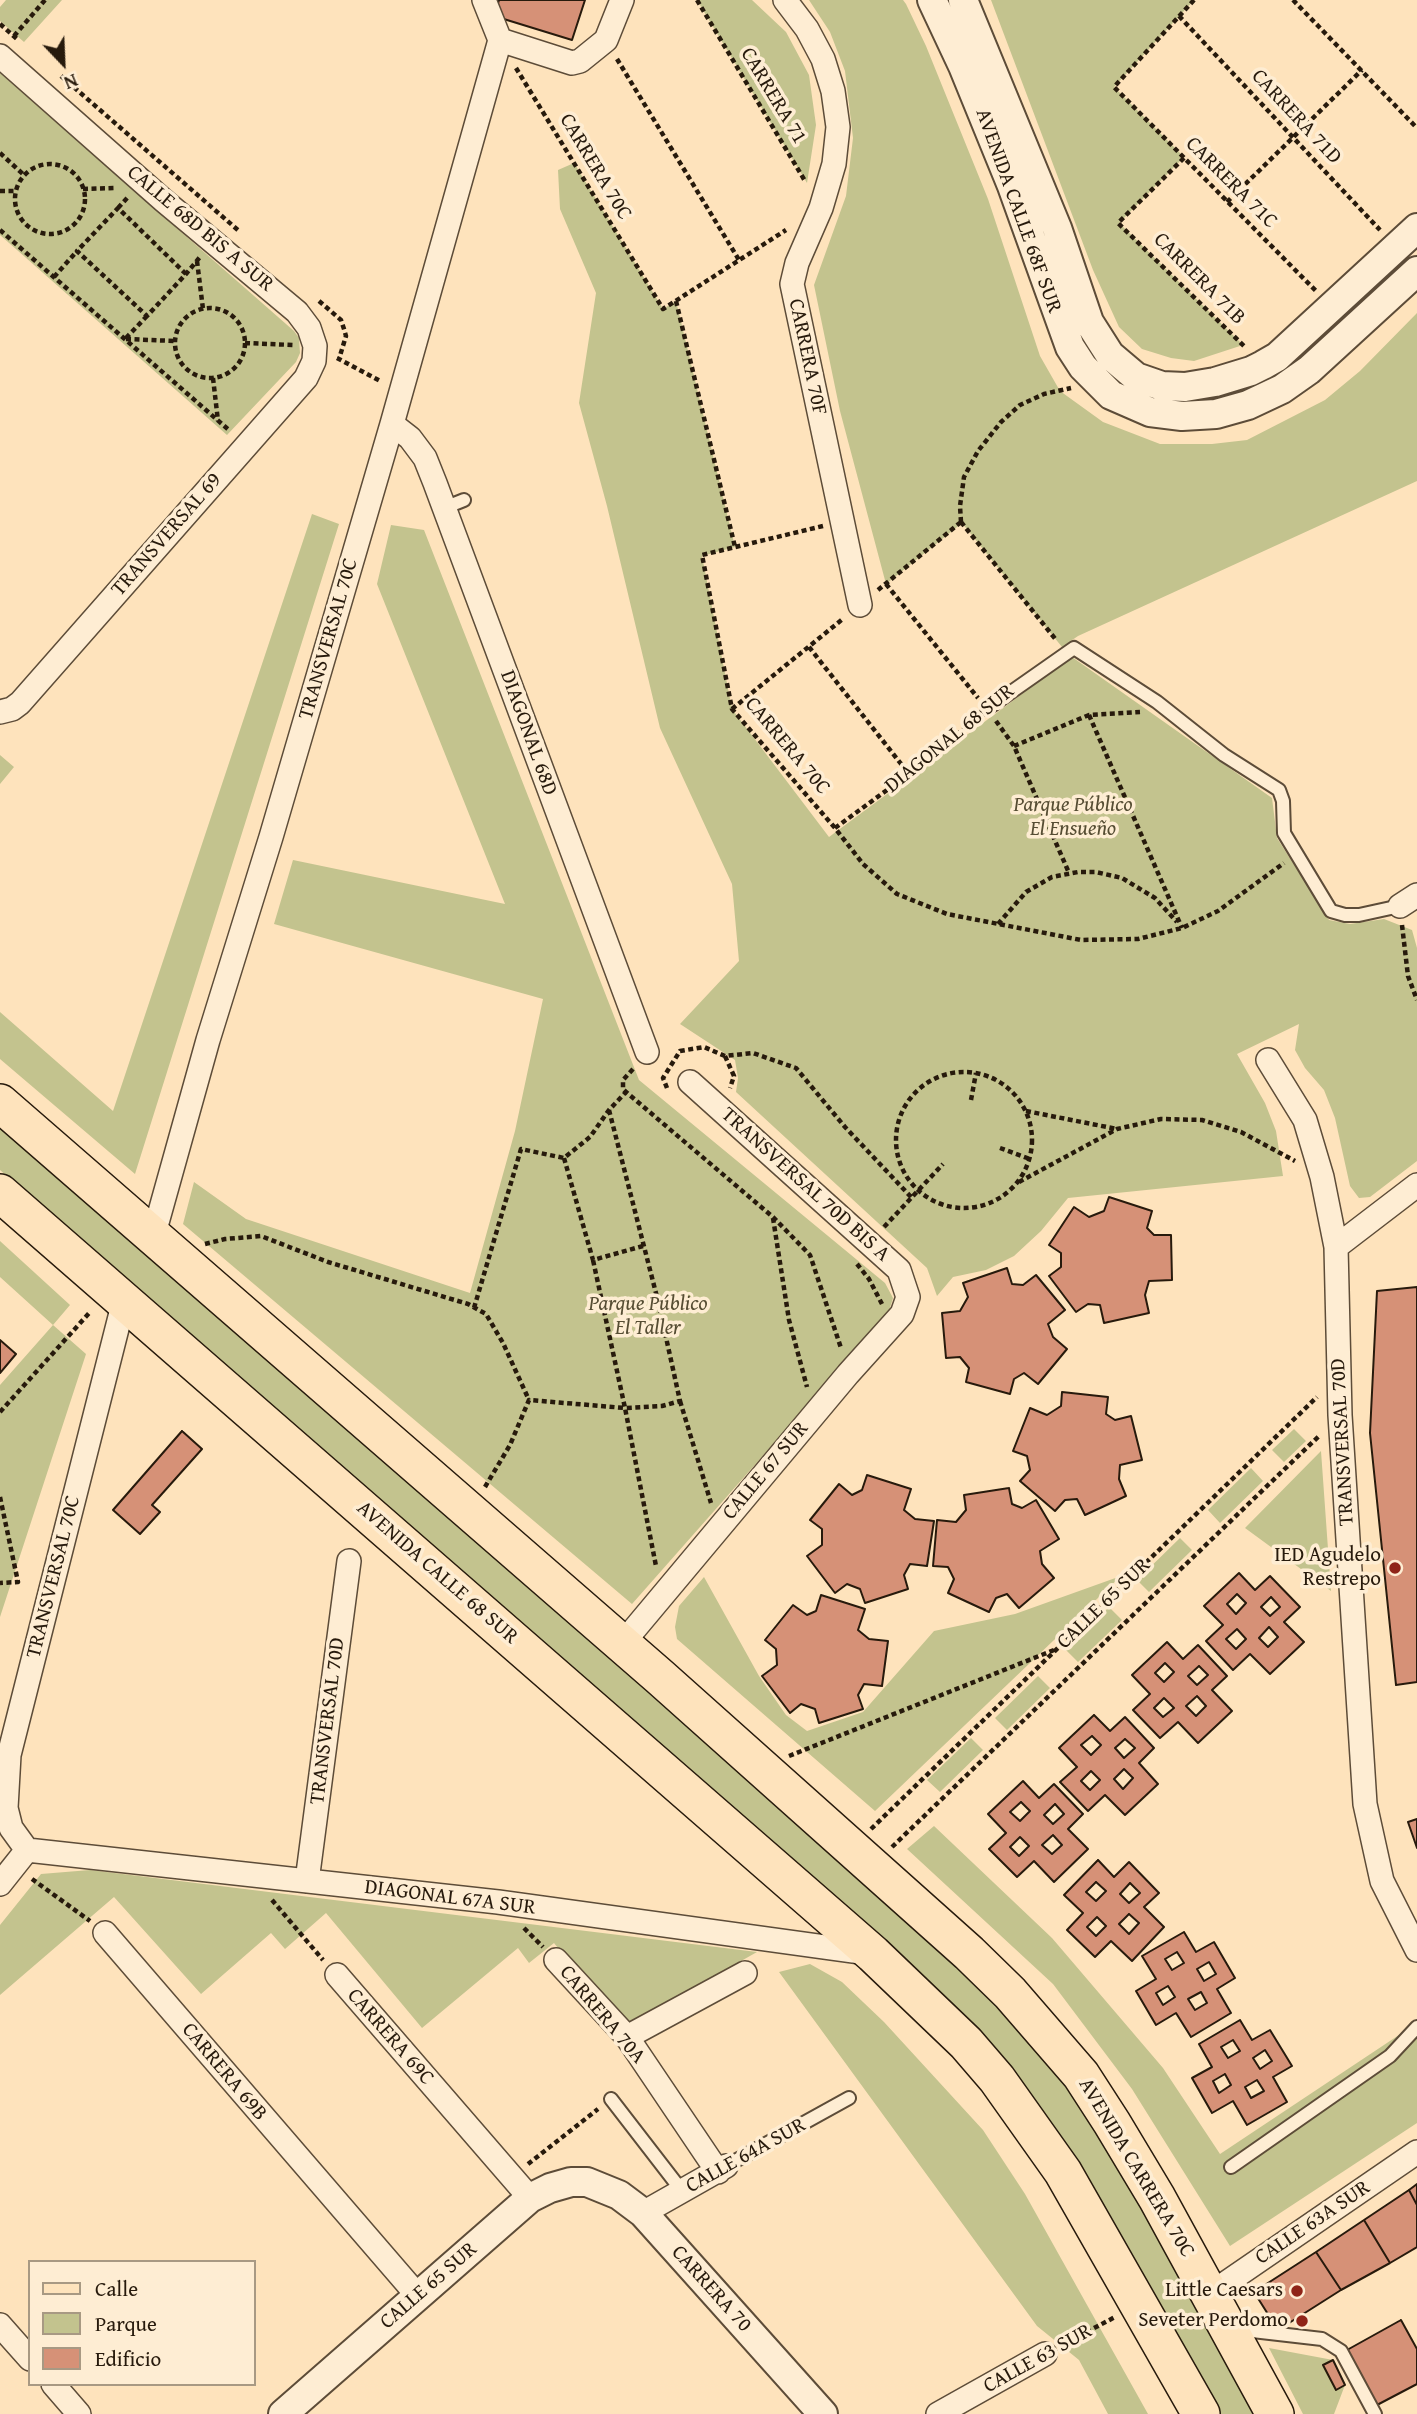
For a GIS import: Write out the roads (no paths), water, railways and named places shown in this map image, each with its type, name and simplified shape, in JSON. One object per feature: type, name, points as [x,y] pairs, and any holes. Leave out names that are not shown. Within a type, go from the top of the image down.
[{"type":"main road","points":[[0,1104],[622,1644]]},
{"type":"main road","name":"AVENIDA CALLE 68 SUR","points":[[0,1193],[110,1314],[873,1954]]},
{"type":"main road","name":"AVENIDA CARRERA 70C","points":[[622,1644],[875,1849],[1010,1993],[1081,2075],[1157,2198],[1275,2414]]},
{"type":"main road","points":[[873,1954],[966,2043],[997,2079],[1063,2172],[1201,2414]]},
{"type":"street","points":[[484,0],[500,40],[572,62],[586,58],[606,40],[622,0]]},
{"type":"street","name":"CARRERA 70F","points":[[785,0],[807,29],[823,58],[833,91],[838,127],[834,164],[821,208],[797,263],[792,284],[860,605]]},
{"type":"street","name":"AVENIDA CALLE 68F SUR","points":[[932,0],[963,66],[1012,186],[1070,347],[1083,368],[1097,383],[1127,404],[1150,412],[1182,416],[1216,414],[1248,405],[1282,389],[1309,370],[1417,271]]},
{"type":"street","name":"AVENIDA CALLE 68F SUR","points":[[963,0],[1057,228],[1089,322],[1110,355],[1136,377],[1162,386],[1185,387],[1215,382],[1263,365],[1277,357],[1417,228]]},
{"type":"street","name":"TRANSVERSAL 70C","points":[[153,1237],[208,1040],[271,838],[392,424],[500,40]]},
{"type":"street","name":"CALLE 68D BIS A SUR","points":[[0,56],[163,200],[297,312],[309,328],[315,346]]},
{"type":"street","name":"TRANSVERSAL 69","points":[[1,712],[20,703],[306,377],[314,361],[315,346]]},
{"type":"street","name":"DIAGONAL 68D","points":[[392,424],[410,439],[425,458],[454,504],[647,1052]]},
{"type":"street","name":"TRANSVERSAL 70D","points":[[1268,1060],[1305,1120],[1322,1177],[1336,1247],[1340,1415],[1366,1804],[1382,1881],[1417,1950]]},
{"type":"street","name":"TRANSVERSAL 70D BIS A","points":[[690,1082],[899,1270],[908,1297]]},
{"type":"street","points":[[1336,1247],[1417,1185]]},
{"type":"street","name":"CALLE 67 SUR","points":[[622,1644],[839,1385],[902,1314],[908,1297]]},
{"type":"street","name":"TRANSVERSAL 70C","points":[[14,1867],[11,1828],[6,1808],[4,1751],[110,1314]]},
{"type":"street","name":"TRANSVERSAL 70D","points":[[306,1881],[349,1561]]},
{"type":"street","name":"DIAGONAL 67A SUR","points":[[14,1867],[250,1876],[306,1881],[498,1902],[873,1954]]},
{"type":"street","name":"CARRERA 69B","points":[[105,1933],[418,2296]]},
{"type":"street","name":"CARRERA 70A","points":[[556,1960],[626,2037],[722,2169]]},
{"type":"street","points":[[626,2037],[745,1973]]},
{"type":"street","name":"CARRERA 69C","points":[[337,1975],[530,2198]]},
{"type":"street","name":"CALLE 63A SUR","points":[[1210,2294],[1417,2152]]},
{"type":"street","name":"CALLE 64A SUR","points":[[643,2213],[722,2169]]},
{"type":"street","name":"CALLE 65 SUR","points":[[283,2414],[530,2198],[570,2182],[587,2182]]},
{"type":"street","name":"CARRERA 70","points":[[587,2182],[605,2187],[643,2213],[823,2414]]},
{"type":"street","points":[[0,2325],[28,2356]]},
{"type":"street","name":"CALLE 63 SUR","points":[[938,2414],[1045,2354]]},
{"type":"street","points":[[55,2386],[79,2414]]},
{"type":"lane","points":[[987,709],[1074,648],[1168,711],[1224,755],[1279,790],[1283,801],[1284,833],[1331,911],[1359,915],[1409,901]]},
{"type":"lane","points":[[1231,2167],[1390,2056],[1417,2027]]},
{"type":"lane","name":"CALLE 64A SUR","points":[[722,2169],[849,2098]]},
{"type":"lane","points":[[611,2099],[682,2191]]},
{"type":"lane","points":[[1228,2327],[1253,2333],[1322,2339],[1341,2351],[1375,2414]]},
{"type":"place","name":"IED Agudelo Restrepo","points":[[1395,1568]]},
{"type":"place","name":"Little Caesars","points":[[1297,2291]]},
{"type":"place","name":"Seveter Perdomo","points":[[1302,2321]]},
{"type":"park label","name":"Parque Público El Ensueño","points":[[1073,818]]},
{"type":"park label","name":"Parque Público El Taller","points":[[648,1317]]}]
